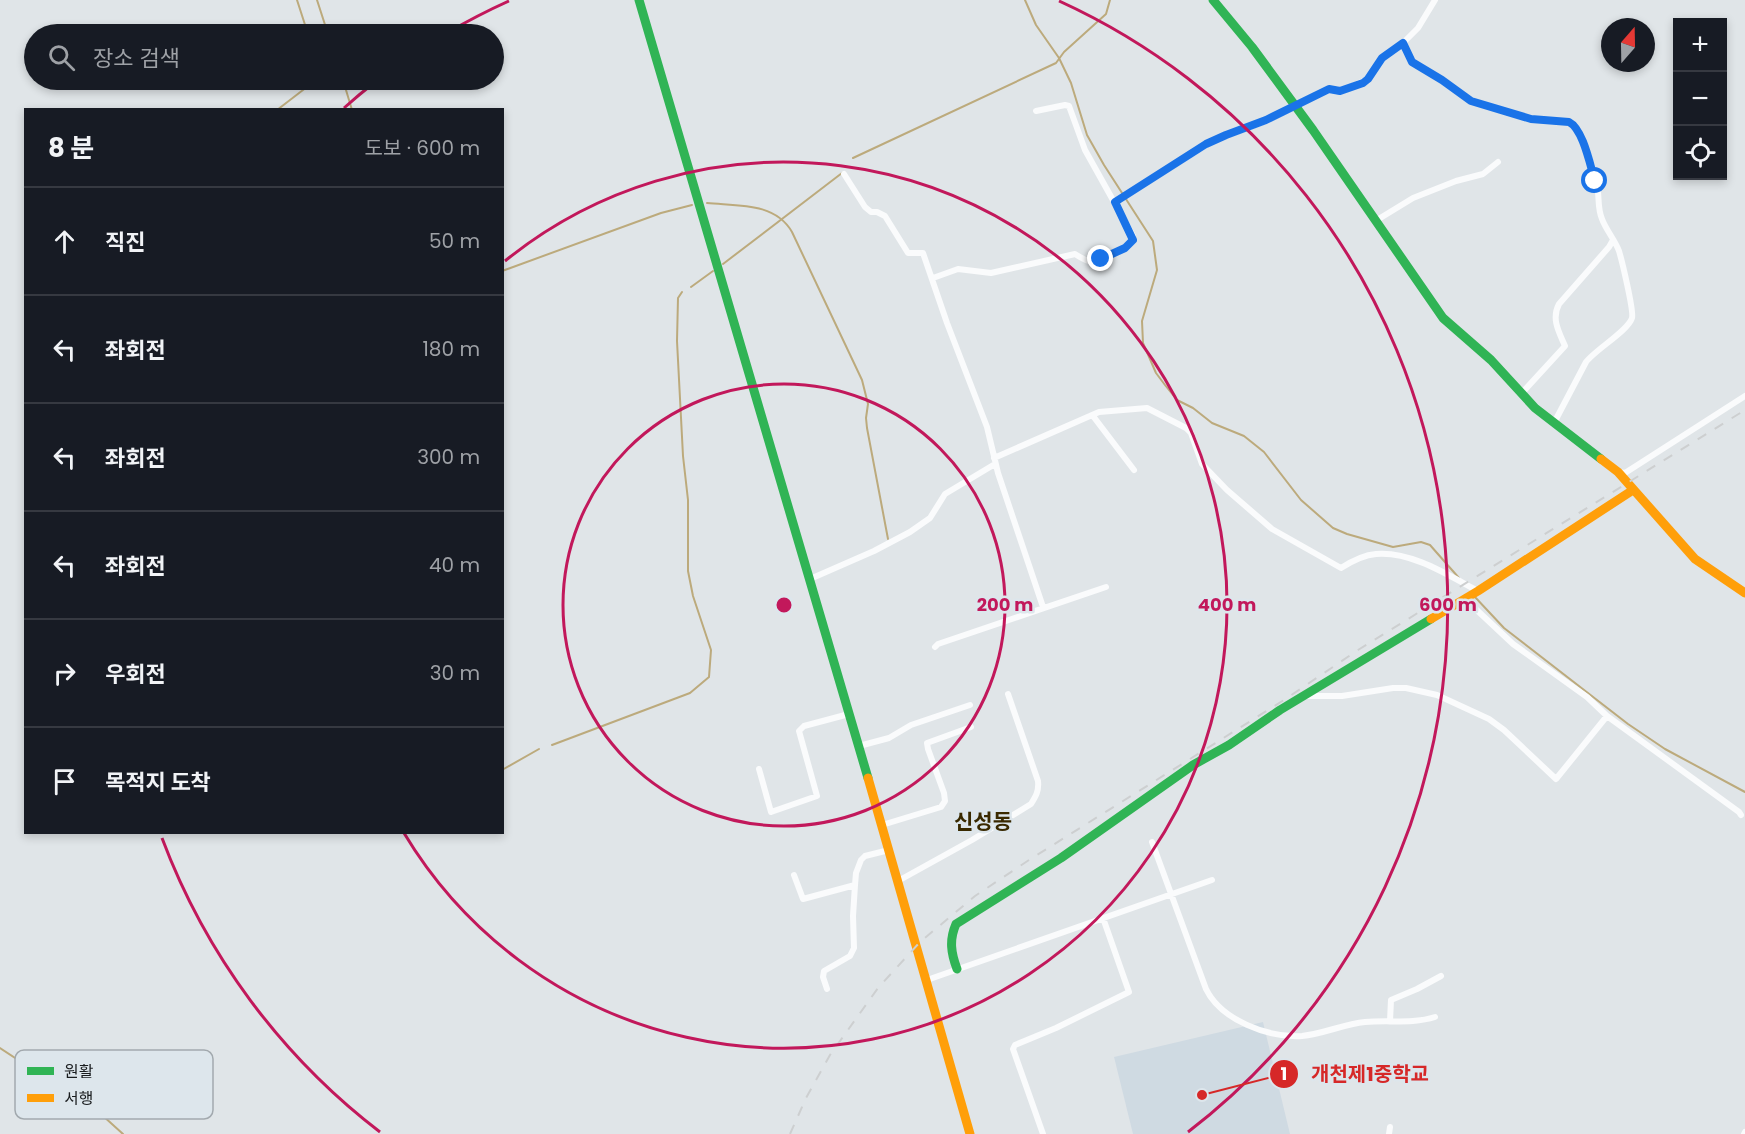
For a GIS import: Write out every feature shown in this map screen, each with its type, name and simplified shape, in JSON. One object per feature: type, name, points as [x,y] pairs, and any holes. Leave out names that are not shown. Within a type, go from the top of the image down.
[{"type":"street","points":[[639,0],[859,746],[970,1134]]},
{"type":"street","points":[[1213,0],[1252,47],[1294,105],[1377,220],[1443,318],[1491,360],[1521,394],[1554,423],[1618,472],[1695,559],[1745,593]]},
{"type":"street","points":[[1115,202],[1206,144],[1266,120],[1329,89],[1340,91],[1363,83],[1382,58],[1403,43],[1418,28],[1435,0]]},
{"type":"street","points":[[1403,43],[1412,62],[1471,101],[1531,119],[1569,122],[1574,124],[1581,137],[1595,181],[1601,218],[1622,261],[1633,309],[1632,320],[1591,355],[1576,378],[1554,423]]},
{"type":"street","points":[[933,278],[957,269],[991,273],[1075,254],[1087,261],[1101,259],[1125,248],[1133,240],[1115,202],[1085,150],[1069,106],[1036,111]]},
{"type":"street","points":[[1377,220],[1413,198],[1456,181],[1483,174],[1498,162]]},
{"type":"street","points":[[844,174],[865,207],[870,212],[877,212],[885,216],[908,253],[923,253],[987,427],[995,461],[1043,607]]},
{"type":"street","points":[[1521,394],[1565,346],[1556,324],[1556,310],[1559,304],[1610,247],[1613,240]]},
{"type":"street","points":[[1618,472],[1625,473],[1745,396]]},
{"type":"street","points":[[810,579],[874,551],[910,532],[930,518],[945,494],[995,461],[1100,412],[1147,408],[1186,428],[1191,433],[1202,464],[1227,490],[1272,529],[1341,568],[1364,556],[1387,554],[1426,565],[1478,591]]},
{"type":"street","points":[[1093,416],[1134,470]]},
{"type":"street","points":[[957,969],[952,958],[951,941],[956,924],[1061,858],[1193,765],[1478,591],[1633,490]]},
{"type":"street","points":[[935,646],[1106,587]]},
{"type":"street","points":[[1465,599],[1513,644],[1587,697],[1607,716],[1741,815]]},
{"type":"street","points":[[1303,696],[1342,696],[1393,688],[1406,688],[1437,695],[1490,719],[1556,779],[1607,716]]},
{"type":"street","points":[[898,881],[1031,804],[1038,793],[1038,781],[1008,694]]},
{"type":"street","points":[[859,746],[889,738],[910,725],[970,705]]},
{"type":"street","points":[[759,769],[771,812],[817,796],[799,731],[804,726],[849,714]]},
{"type":"street","points":[[882,825],[941,807],[945,801],[945,794],[927,742],[971,727]]},
{"type":"street","points":[[1152,842],[1210,999],[1230,1017],[1256,1028],[1302,1036],[1355,1024],[1414,1021],[1435,1017]]},
{"type":"street","points":[[827,989],[823,975],[825,971],[850,956],[854,948],[855,885],[858,865],[865,856],[889,850]]},
{"type":"street","points":[[794,875],[803,899],[855,885]]},
{"type":"street","points":[[927,980],[1212,880]]},
{"type":"street","points":[[1043,1134],[1013,1049],[1015,1045],[1056,1028],[1129,992],[1103,918]]},
{"type":"street","points":[[1390,1021],[1391,1000],[1441,976]]},
{"type":"shaded area","points":[[1263,1022],[1290,1134],[1133,1134],[1114,1057]]},
{"type":"waterway","points":[[297,0],[305,24]]},
{"type":"waterway","points":[[317,0],[325,24]]},
{"type":"waterway","points":[[1025,0],[1036,25],[1059,58],[1071,83],[1087,135],[1153,241],[1157,270],[1142,321],[1143,343],[1156,373],[1165,385],[1177,400],[1193,408],[1212,423],[1244,436],[1264,452],[1301,500],[1333,528],[1393,547],[1421,542],[1430,545],[1459,578]]},
{"type":"waterway","points":[[853,158],[1056,63],[1064,52],[1106,14],[1110,0]]},
{"type":"waterway","points":[[280,108],[303,90]]},
{"type":"waterway","points":[[346,90],[351,108]]},
{"type":"waterway","points":[[723,264],[842,173]]},
{"type":"waterway","points":[[707,203],[766,210],[785,222],[792,232],[862,380],[868,404],[867,428],[888,539]]},
{"type":"waterway","points":[[504,270],[661,213],[692,205]]},
{"type":"waterway","points":[[691,287],[713,271]]},
{"type":"waterway","points":[[552,745],[690,693],[709,677],[711,650],[693,596],[688,571],[688,500],[683,456],[677,341],[678,298],[682,292]]},
{"type":"waterway","points":[[1474,596],[1504,628],[1628,724],[1665,749],[1745,792]]},
{"type":"waterway","points":[[504,769],[539,749]]},
{"type":"waterway","points":[[0,1048],[15,1058]]},
{"type":"waterway","points":[[106,1119],[123,1134]]},
{"type":"railway","points":[[790,1134],[806,1098],[830,1055],[878,988],[920,942],[975,896],[1284,700],[1358,650],[1745,410]]},
{"type":"traffic: fast","points":[[639,0],[868,778]]},
{"type":"traffic: fast","points":[[1213,0],[1252,47],[1313,130],[1443,318],[1491,360],[1535,408],[1601,459]]},
{"type":"traffic: fast","points":[[957,969],[952,946],[956,924],[1061,858],[1193,765],[1431,619]]},
{"type":"traffic: slow","points":[[1601,459],[1618,472],[1695,559],[1745,593]]},
{"type":"traffic: slow","points":[[1431,619],[1633,490]]},
{"type":"traffic: slow","points":[[868,778],[970,1134]]},
{"type":"place","name":"개천제1중학교","points":[[1202,1095]]},
{"type":"district","name":"신성동","points":[[983,822]]},
{"type":"route","points":[[1101,259],[1125,248],[1133,240],[1115,202],[1206,144],[1266,120],[1329,89],[1340,91],[1363,83],[1382,58],[1403,43],[1412,62],[1471,101],[1531,119],[1574,124],[1581,137],[1595,181]]}]
